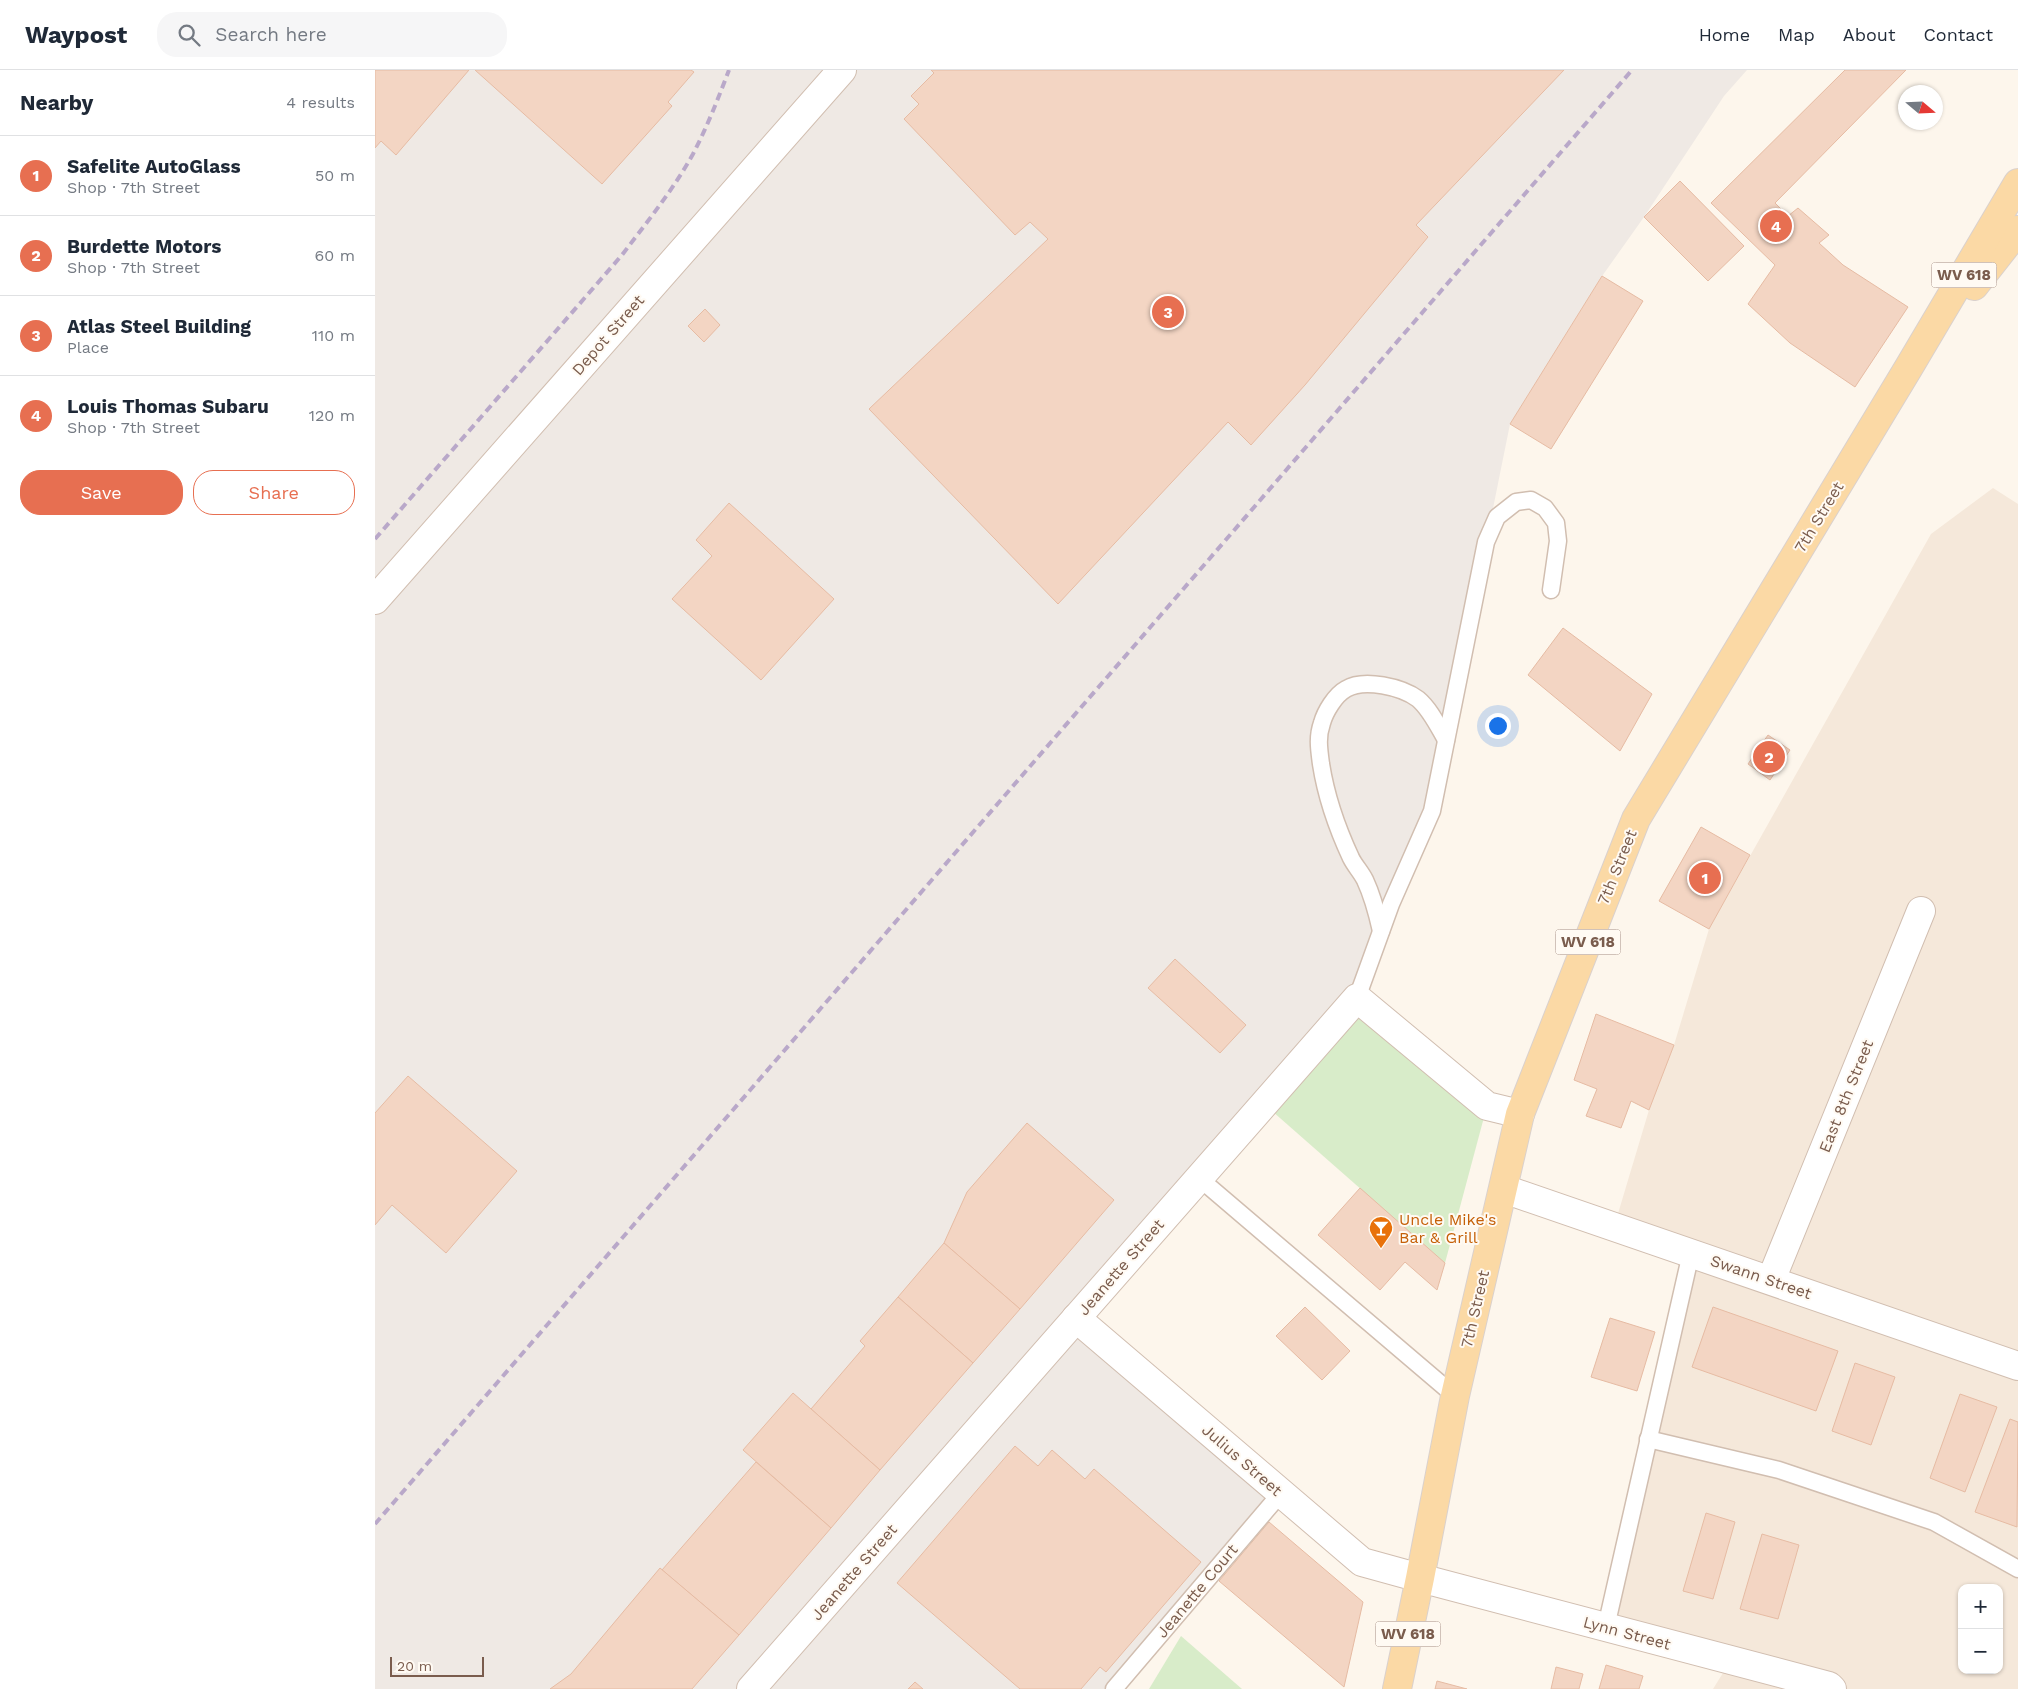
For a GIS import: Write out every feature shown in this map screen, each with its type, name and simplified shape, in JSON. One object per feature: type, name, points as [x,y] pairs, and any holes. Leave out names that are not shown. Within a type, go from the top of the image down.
[{"type":"main road","name":"7th Street","points":[[1397,1689],[1455,1396],[1519,1114],[1636,819],[2018,183]]},
{"type":"main road","name":"WV 618","points":[[1909,367],[2018,230]]},
{"type":"street","name":"Depot Street","points":[[375,600],[842,70]]},
{"type":"street","name":"East 8th Street","points":[[1771,1280],[1921,911]]},
{"type":"street","points":[[1357,998],[1487,1106],[1519,1114]]},
{"type":"street","name":"Jeanette Street","points":[[751,1689],[1357,998]]},
{"type":"street","name":"Swann Street","points":[[1503,1189],[1691,1252],[2018,1366]]},
{"type":"street","name":"Julius Street","points":[[1076,1318],[1362,1562],[1420,1578]]},
{"type":"street","name":"Lynn Street","points":[[1420,1578],[1829,1686],[1832,1689]]},
{"type":"lane","points":[[1357,998],[1381,931],[1431,810],[1486,542],[1497,517],[1516,502],[1531,500],[1545,508],[1556,523],[1558,540],[1551,590]]},
{"type":"lane","points":[[1381,931],[1376,905],[1365,880],[1351,859],[1325,789],[1318,740],[1322,722],[1331,705],[1345,689],[1360,684],[1385,686],[1406,691],[1419,700],[1432,716],[1446,740]]},
{"type":"lane","points":[[1199,1178],[1455,1396]]},
{"type":"lane","points":[[1606,1627],[1691,1252]]},
{"type":"lane","points":[[1648,1439],[1779,1470],[1934,1522],[2018,1569]]},
{"type":"lane","name":"Jeanette Court","points":[[1114,1689],[1281,1493]]},
{"type":"shaded area","points":[[375,70],[1747,70],[1724,96],[1644,217],[1600,279],[1510,424],[1432,811],[1357,998],[1076,1318],[1281,1493],[1114,1689],[375,1689]]},
{"type":"shaded area","points":[[1993,488],[2018,504],[2018,1689],[1713,1689],[1731,1660],[1606,1627],[1691,1253],[1614,1227],[1649,1110],[1674,1045],[1709,929],[1931,534]]},
{"type":"green space","points":[[1357,998],[1487,1106],[1445,1263],[1264,1104]]},
{"type":"green space","points":[[1181,1636],[1242,1689],[1149,1689]]},
{"type":"building","points":[[375,70],[469,70],[396,155],[381,141],[375,148]]},
{"type":"building","points":[[475,70],[691,70],[694,72],[668,102],[672,106],[602,184]]},
{"type":"building","points":[[931,70],[1564,70],[1416,225],[1428,237],[1305,385],[1251,445],[1228,422],[1058,604],[869,409],[1048,239],[1030,222],[1015,235],[904,119],[919,104],[911,96],[934,73]]},
{"type":"building","points":[[1845,70],[1906,70],[1775,203],[1788,216],[1798,208],[1829,235],[1819,243],[1843,265],[1908,307],[1855,387],[1790,343],[1748,304],[1775,265],[1711,203]]},
{"type":"building","points":[[1680,181],[1744,246],[1708,281],[1644,217]]},
{"type":"building","points":[[1602,276],[1643,301],[1551,449],[1510,424]]},
{"type":"building","points":[[705,309],[720,325],[704,342],[688,326]]},
{"type":"building","points":[[729,503],[834,599],[761,680],[672,599],[712,556],[696,540]]},
{"type":"building","points":[[1563,628],[1652,694],[1620,751],[1528,675]]},
{"type":"building","points":[[1768,735],[1790,750],[1770,780],[1748,764]]},
{"type":"building","points":[[1701,827],[1750,855],[1709,929],[1659,901]]},
{"type":"building","points":[[1175,959],[1246,1025],[1220,1053],[1148,988]]},
{"type":"building","points":[[1596,1014],[1674,1045],[1649,1110],[1631,1101],[1621,1128],[1586,1116],[1597,1089],[1574,1080]]},
{"type":"building","points":[[408,1076],[517,1171],[446,1253],[392,1205],[375,1225],[375,1113]]},
{"type":"building","points":[[1027,1123],[1114,1200],[1020,1309],[944,1243],[967,1192]]},
{"type":"building","name":"Uncle Mike's Bar & Grill","points":[[1360,1188],[1445,1263],[1437,1290],[1405,1262],[1380,1290],[1318,1235]]},
{"type":"building","points":[[944,1243],[1020,1309],[973,1363],[898,1297]]},
{"type":"building","points":[[898,1297],[973,1363],[880,1470],[811,1409],[865,1346],[860,1341]]},
{"type":"building","points":[[1305,1307],[1350,1351],[1322,1380],[1276,1336]]},
{"type":"building","points":[[1713,1307],[1838,1351],[1816,1411],[1692,1367]]},
{"type":"building","points":[[1610,1318],[1655,1332],[1637,1391],[1591,1377]]},
{"type":"building","points":[[1855,1363],[1895,1377],[1871,1445],[1832,1431]]},
{"type":"building","points":[[793,1393],[880,1470],[831,1528],[743,1450]]},
{"type":"building","points":[[1960,1394],[1997,1407],[1965,1492],[1930,1478]]},
{"type":"building","points":[[2010,1419],[2018,1422],[2017,1527],[1975,1512]]},
{"type":"building","points":[[1015,1446],[1038,1466],[1052,1450],[1085,1479],[1094,1469],[1201,1562],[1106,1672],[1100,1667],[1081,1689],[1020,1689],[897,1583]]},
{"type":"building","points":[[756,1462],[831,1528],[739,1635],[662,1570]]},
{"type":"building","points":[[1706,1513],[1735,1522],[1713,1599],[1683,1591]]},
{"type":"building","points":[[1269,1522],[1363,1602],[1344,1687],[1219,1581]]},
{"type":"building","points":[[1762,1534],[1799,1545],[1778,1619],[1740,1609]]},
{"type":"building","points":[[660,1568],[739,1635],[692,1689],[550,1689],[571,1674]]},
{"type":"building","points":[[1606,1665],[1643,1676],[1639,1689],[1599,1689]]},
{"type":"building","points":[[1556,1667],[1583,1674],[1579,1689],[1551,1689]]},
{"type":"building","points":[[1437,1681],[1467,1689],[1435,1689]]},
{"type":"building","points":[[915,1682],[923,1689],[908,1689]]},
{"type":"railway","points":[[375,539],[622,255],[650,218],[693,154],[729,70]]},
{"type":"railway","points":[[375,1524],[1632,70]]},
{"type":"place","name":"Louis Thomas Subaru","points":[[1776,226]]},
{"type":"place","name":"Atlas Steel Building","points":[[1168,312]]},
{"type":"place","name":"Burdette Motors","points":[[1769,757]]},
{"type":"place","name":"Safelite AutoGlass","points":[[1705,878]]},
{"type":"place","name":"Uncle Mike's Bar & Grill","points":[[1381,1249]]}]
